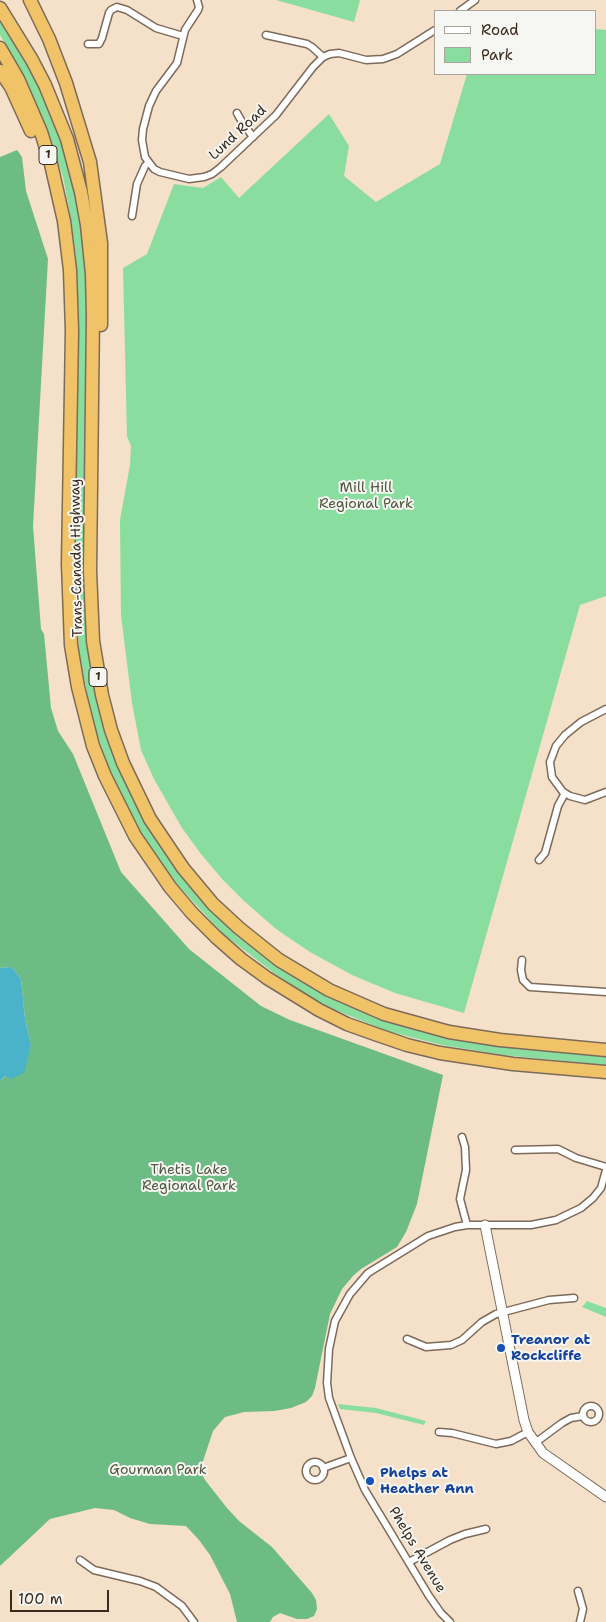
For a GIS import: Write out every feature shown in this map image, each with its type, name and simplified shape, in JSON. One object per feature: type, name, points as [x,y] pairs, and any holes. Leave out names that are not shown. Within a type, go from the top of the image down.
[{"type":"highway","points":[[30,0],[49,39],[66,83],[90,162],[96,198],[101,243],[102,285],[98,373],[92,407]]},
{"type":"highway","name":"Trans-Canada Highway","points":[[0,8],[45,85],[67,139],[81,192],[87,225],[92,274],[90,571],[91,609],[97,669],[111,730],[123,763],[150,819],[183,868],[214,904],[257,943],[300,974],[354,1002],[400,1019],[450,1032],[500,1040],[606,1050]]},
{"type":"highway","name":"Trans-Canada Highway","points":[[0,48],[30,106],[52,164],[64,221],[70,270],[72,331],[68,564],[71,645],[78,687],[104,776],[118,805],[149,858],[192,913],[241,959],[292,995],[347,1024],[407,1045],[440,1053],[513,1064],[606,1072]]},
{"type":"highway","points":[[0,72],[22,108],[43,162],[70,270]]},
{"type":"street","points":[[132,216],[137,184],[148,163],[143,151],[142,140],[146,117],[156,91],[177,63],[183,36],[188,24],[198,10],[197,0]]},
{"type":"street","points":[[461,10],[475,0]]},
{"type":"street","points":[[88,44],[99,44],[109,13],[117,7],[127,10],[156,28],[183,36]]},
{"type":"street","points":[[266,35],[307,44],[312,46],[323,57],[339,53],[366,60],[383,59],[397,54],[434,31]]},
{"type":"street","name":"Lund Road","points":[[148,163],[160,172],[189,180],[204,177],[217,171],[282,109],[313,67],[323,57]]},
{"type":"street","points":[[237,113],[253,137]]},
{"type":"street","points":[[606,709],[581,722],[565,735],[556,746],[550,762],[550,770],[558,786],[565,793],[585,800],[606,792]]},
{"type":"street","points":[[539,860],[545,853],[552,822],[565,793]]},
{"type":"street","points":[[522,960],[523,980],[530,987],[606,992]]},
{"type":"street","points":[[462,1136],[465,1147],[466,1170],[460,1199],[467,1225]]},
{"type":"street","points":[[515,1150],[558,1149],[606,1169]]},
{"type":"street","name":"Phelps Avenue","points":[[450,1622],[429,1596],[365,1490],[350,1458],[329,1398],[326,1383],[333,1328],[339,1314],[359,1283],[375,1268],[428,1236],[455,1226],[531,1225],[556,1220],[581,1208],[604,1190],[606,1169]]},
{"type":"street","points":[[485,1225],[528,1432],[543,1453],[606,1496]]},
{"type":"street","points":[[407,1339],[426,1347],[451,1345],[462,1340],[482,1322],[502,1313],[549,1300],[574,1298]]},
{"type":"street","points":[[535,1443],[562,1423],[571,1418],[583,1416]]},
{"type":"street","points":[[439,1432],[496,1444],[511,1441],[528,1432]]},
{"type":"street","points":[[323,1468],[350,1458]]},
{"type":"street","points":[[409,1562],[450,1540],[486,1529]]},
{"type":"street","points":[[80,1560],[94,1570],[140,1581],[156,1587],[182,1606],[194,1622]]},
{"type":"street","points":[[578,1591],[583,1609],[580,1622]]},
{"type":"green space","points":[[276,0],[360,0],[354,22]]},
{"type":"green space","points":[[0,17],[14,39],[46,100],[66,154],[78,204],[86,262],[87,299],[85,566],[115,758],[125,782],[148,825],[178,870],[280,967],[324,994],[384,1020],[428,1033],[606,1056],[606,1065],[503,1055],[442,1045],[387,1031],[333,1009],[274,973],[222,933],[176,883],[135,823],[111,773],[97,735],[79,650],[75,568],[78,301],[76,257],[70,213],[63,177],[47,128],[24,77],[0,35]]},
{"type":"green space","name":"Mill Hill Regional Park","points":[[596,29],[606,30],[606,596],[580,605],[464,1013],[395,993],[352,975],[310,952],[276,929],[223,880],[182,828],[154,779],[141,750],[132,703],[121,615],[120,520],[130,465],[131,446],[127,436],[123,268],[147,254],[174,184],[203,188],[221,177],[239,198],[329,114],[349,146],[344,176],[376,202],[440,164],[467,75],[596,75]]},
{"type":"green space","name":"Thetis Lake Regional Park","points":[[17,150],[22,157],[26,191],[48,259],[33,526],[41,629],[44,634],[51,708],[58,731],[73,754],[121,872],[189,949],[261,1006],[290,1020],[443,1075],[417,1204],[406,1232],[397,1247],[361,1269],[342,1289],[330,1314],[312,1396],[306,1402],[291,1408],[274,1411],[244,1412],[225,1417],[213,1431],[202,1464],[201,1473],[227,1508],[239,1521],[272,1547],[312,1593],[316,1600],[317,1609],[314,1616],[307,1619],[297,1619],[280,1613],[273,1617],[270,1622],[237,1622],[230,1594],[210,1555],[186,1526],[150,1524],[130,1518],[114,1510],[95,1508],[50,1519],[0,1566],[0,1081],[27,1056],[31,1045],[25,1019],[21,979],[12,967],[0,968],[0,157]]},
{"type":"green space","points":[[587,1301],[606,1308],[606,1317],[582,1307]]},
{"type":"green space","points":[[338,1404],[376,1408],[426,1421],[424,1425],[376,1413],[340,1409]]},
{"type":"water","points":[[12,967],[21,979],[25,1019],[31,1045],[24,1073],[11,1079],[5,1076],[0,1081],[0,968]]},
{"type":"place","name":"Treanor at Rockcliffe","points":[[501,1348]]},
{"type":"place","name":"Phelps at Heather Ann","points":[[370,1481]]},
{"type":"park label","name":"Gourman Park","points":[[158,1470]]}]
